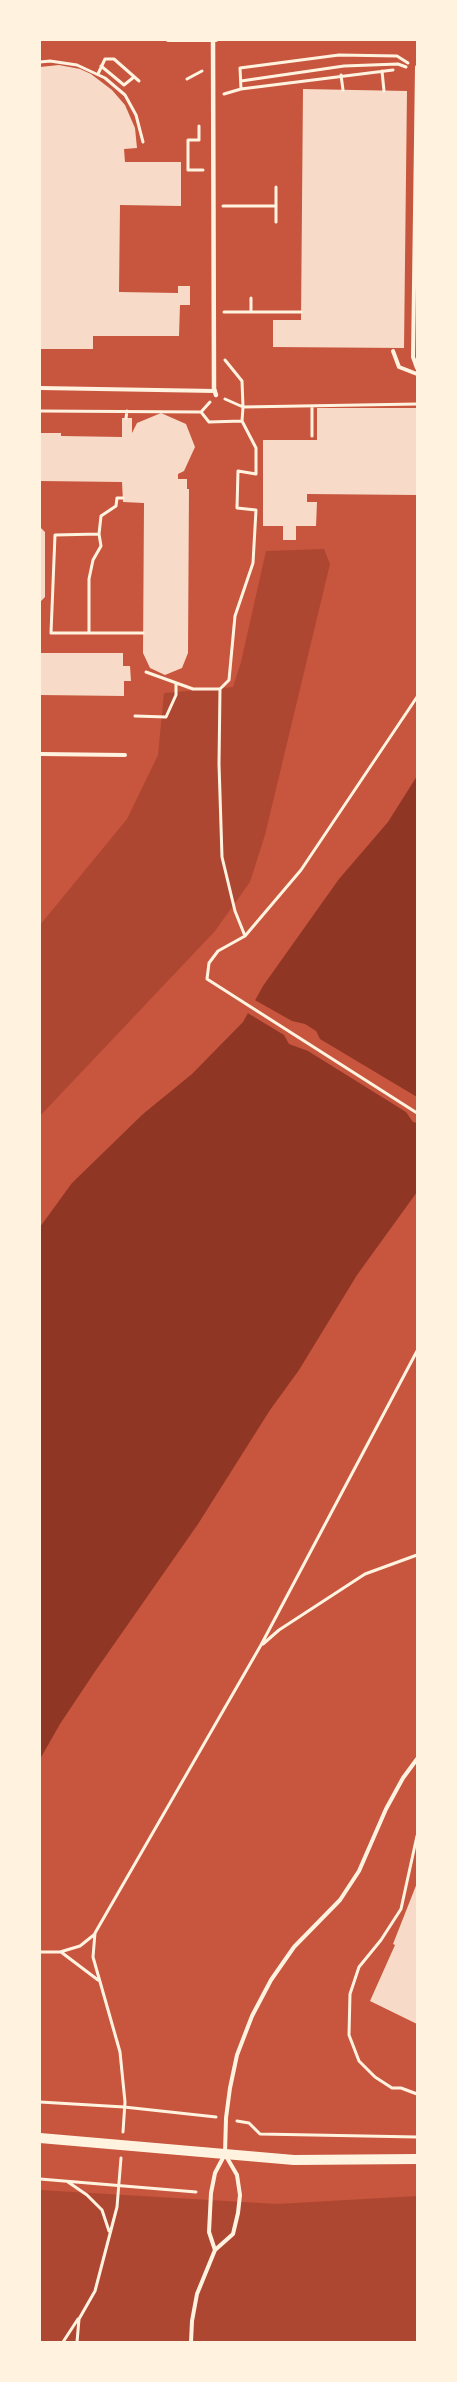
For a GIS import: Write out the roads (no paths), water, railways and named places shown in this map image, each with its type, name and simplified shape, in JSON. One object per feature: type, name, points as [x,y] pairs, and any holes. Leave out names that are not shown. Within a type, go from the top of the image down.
[{"type":"main road","points":[[40,2138],[294,2160],[417,2159]]},
{"type":"street","points":[[214,40],[215,393]]},
{"type":"lane","points":[[168,40],[214,40]]},
{"type":"lane","points":[[417,67],[413,357],[417,368]]},
{"type":"lane","points":[[393,351],[399,367],[417,374]]},
{"type":"lane","points":[[40,388],[215,393]]},
{"type":"lane","points":[[40,754],[125,754]]},
{"type":"lane","points":[[215,2250],[210,2232],[209,2203],[216,2172],[225,2154],[226,2118],[237,2055],[252,2016],[271,1980],[294,1947],[340,1900],[359,1871],[386,1809],[403,1778],[417,1759]]},
{"type":"lane","points":[[191,2342],[192,2321],[197,2294],[215,2250],[233,2234],[238,2213],[240,2196],[238,2175],[225,2154]]}]
